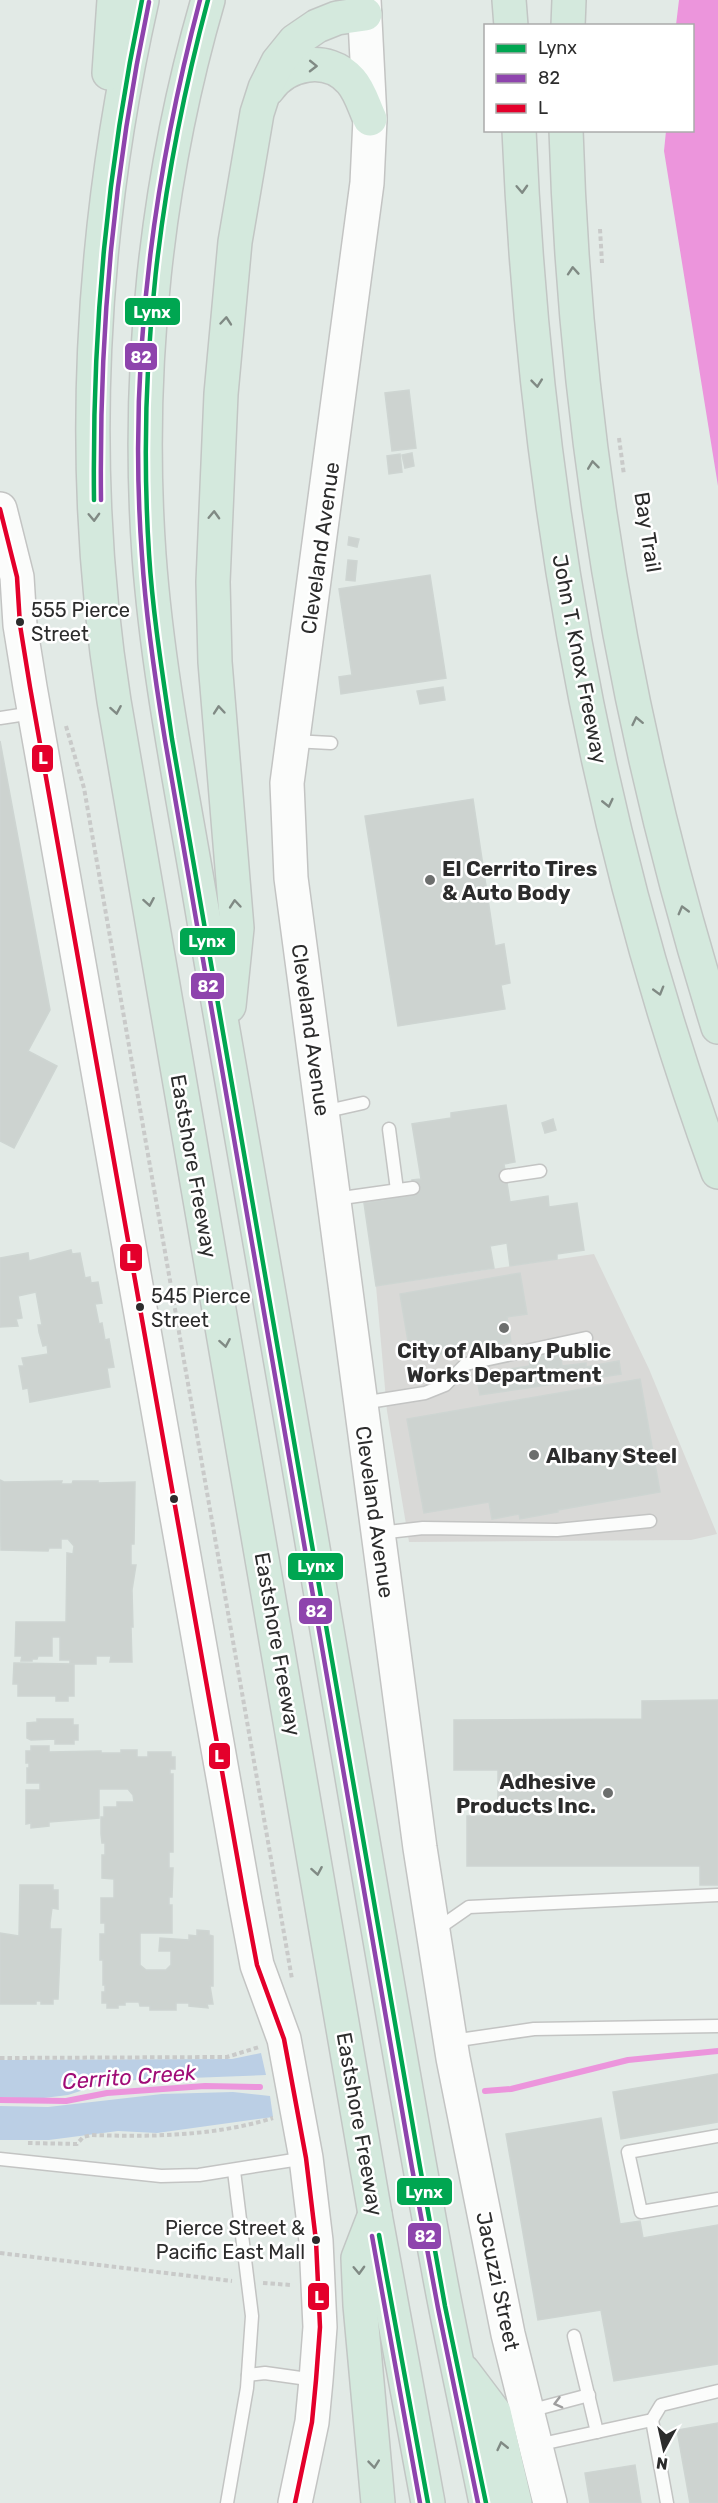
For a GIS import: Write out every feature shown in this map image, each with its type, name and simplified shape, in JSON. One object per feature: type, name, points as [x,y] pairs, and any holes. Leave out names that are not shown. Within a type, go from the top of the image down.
[{"type":"highway","points":[[99,278],[114,0]]},
{"type":"highway","name":"Eastshore Freeway","points":[[142,0],[113,150],[99,278],[94,370],[93,463],[96,556],[107,656],[375,2214],[428,2503]]},
{"type":"highway","points":[[208,0],[183,98],[160,230],[150,335],[146,463],[150,556],[159,647],[225,1046],[441,2283],[486,2503]]},
{"type":"highway","points":[[508,0],[511,24]]},
{"type":"highway","points":[[516,0],[516,24]]},
{"type":"highway","points":[[568,24],[569,0]]},
{"type":"highway","points":[[225,1046],[237,928],[213,623],[214,516],[230,276],[257,113],[271,74],[295,41],[327,21],[365,7]]},
{"type":"highway","points":[[257,113],[266,93],[276,79],[296,67],[319,65],[350,79],[369,119]]},
{"type":"highway","name":"John T. Knox Freeway","points":[[519,132],[525,255],[541,422],[558,542],[583,683],[612,817],[643,935],[670,1031],[718,1172]]},
{"type":"highway","name":"John T. Knox Freeway","points":[[566,132],[580,356],[595,479],[615,610],[659,818],[684,914],[718,1027]]},
{"type":"highway","points":[[375,2214],[358,2258],[360,2305],[378,2503]]},
{"type":"highway","points":[[458,2365],[494,2412],[515,2503]]},
{"type":"street","name":"Cleveland Avenue","points":[[365,7],[370,151],[363,219],[287,783],[291,878],[378,1533],[433,1932],[452,2050]]},
{"type":"street","points":[[0,509],[17,577],[15,615],[50,715],[245,1901],[257,1965],[284,2039],[306,2158],[316,2241],[320,2327],[312,2422],[296,2503]]},
{"type":"street","name":"Jacuzzi Street","points":[[452,2050],[508,2334],[550,2503]]},
{"type":"lane","points":[[0,718],[50,715]]},
{"type":"lane","points":[[292,741],[331,743]]},
{"type":"lane","points":[[322,1112],[363,1103]]},
{"type":"lane","points":[[389,1129],[397,1190]]},
{"type":"lane","points":[[506,1176],[540,1171]]},
{"type":"lane","points":[[333,1199],[414,1188]]},
{"type":"lane","points":[[361,1403],[425,1393],[445,1385],[466,1364],[586,1338]]},
{"type":"lane","points":[[378,1533],[423,1528],[557,1530],[650,1521]]},
{"type":"lane","points":[[433,1932],[469,1906],[718,1895]]},
{"type":"lane","points":[[452,2050],[534,2029],[718,2026]]},
{"type":"lane","points":[[718,2136],[628,2152],[642,2212],[718,2199]]},
{"type":"lane","points":[[0,2159],[161,2176],[234,2171],[306,2158]]},
{"type":"lane","points":[[227,2503],[248,2375],[252,2316],[234,2171]]},
{"type":"lane","points":[[574,2336],[597,2432]]},
{"type":"lane","points":[[248,2375],[265,2373],[316,2380]]},
{"type":"lane","points":[[667,2503],[652,2420],[661,2405],[718,2391]]},
{"type":"lane","points":[[527,2412],[589,2395]]},
{"type":"lane","points":[[536,2445],[652,2420]]},
{"type":"path","points":[[599,224],[603,271]]},
{"type":"path","name":"Bay Trail","points":[[619,436],[625,484]]},
{"type":"path","points":[[50,715],[84,788],[294,1986]]},
{"type":"path","points":[[0,2058],[227,2056],[284,2039]]},
{"type":"path","points":[[20,2143],[77,2144],[83,2137],[92,2135],[163,2137],[251,2125],[297,2113]]},
{"type":"path","points":[[0,2253],[248,2281],[319,2285]]},
{"type":"shaded area","points":[[679,0],[718,0],[718,486],[664,151],[666,132],[694,132],[694,24],[676,24]]},
{"type":"shaded area","points":[[594,1254],[649,1369],[717,1534],[691,1540],[409,1542],[387,1411],[376,1286]]},
{"type":"shaded area","points":[[261,2053],[266,2075],[111,2081],[68,2095],[36,2099],[0,2097],[0,2060],[232,2059]]},
{"type":"shaded area","points":[[233,2092],[270,2096],[273,2117],[157,2133],[118,2131],[49,2140],[0,2140],[0,2106],[48,2107],[162,2094]]},
{"type":"building","points":[[409,390],[416,448],[392,451],[385,393]]},
{"type":"building","points":[[412,453],[414,466],[405,468],[402,455]]},
{"type":"building","points":[[400,454],[402,472],[389,474],[387,456]]},
{"type":"building","points":[[349,537],[359,539],[357,547],[348,545]]},
{"type":"building","points":[[348,560],[357,561],[355,581],[346,580]]},
{"type":"building","points":[[430,575],[446,678],[341,694],[339,677],[352,675],[339,589]]},
{"type":"building","points":[[443,687],[445,700],[420,704],[417,691]]},
{"type":"building","points":[[0,741],[50,1010],[28,1051],[57,1066],[14,1148],[0,1141]]},
{"type":"building","name":"El Cerrito Tires & Auto Body","points":[[473,799],[495,946],[504,944],[510,983],[501,985],[505,1009],[398,1026],[365,816]]},
{"type":"building","points":[[506,1105],[515,1162],[504,1164],[510,1202],[548,1196],[549,1207],[577,1203],[584,1250],[557,1254],[557,1259],[510,1266],[507,1243],[490,1246],[494,1268],[376,1286],[364,1203],[414,1195],[412,1180],[421,1179],[412,1124],[451,1118],[451,1113]]},
{"type":"building","points":[[553,1119],[556,1130],[545,1133],[542,1123]]},
{"type":"building","points":[[71,1250],[72,1254],[80,1253],[85,1278],[90,1277],[91,1283],[98,1282],[102,1303],[95,1304],[105,1340],[109,1339],[114,1367],[107,1368],[110,1387],[30,1402],[28,1388],[23,1389],[19,1366],[24,1366],[22,1358],[48,1354],[47,1345],[43,1346],[39,1332],[38,1325],[42,1325],[36,1292],[18,1296],[22,1318],[16,1319],[18,1326],[0,1327],[0,1258],[28,1253],[29,1261]]},
{"type":"building","points":[[520,1273],[527,1314],[507,1317],[511,1342],[411,1359],[400,1294]]},
{"type":"building","points":[[560,1353],[562,1366],[586,1363],[586,1367],[619,1361],[621,1374],[480,1395],[476,1374],[530,1366],[529,1358]]},
{"type":"building","name":"Albany Steel","points":[[640,1379],[660,1492],[520,1519],[519,1514],[492,1519],[489,1502],[424,1513],[407,1419]]},
{"type":"building","points":[[0,1480],[4,1482],[62,1481],[61,1484],[72,1484],[73,1481],[135,1482],[134,1544],[131,1544],[131,1565],[136,1565],[132,1590],[132,1662],[110,1662],[111,1656],[96,1656],[96,1664],[70,1664],[70,1660],[60,1660],[60,1637],[52,1637],[52,1656],[38,1656],[32,1661],[21,1661],[22,1656],[15,1656],[16,1622],[66,1622],[67,1553],[73,1554],[74,1546],[68,1539],[61,1539],[61,1548],[49,1548],[48,1551],[1,1550]]},
{"type":"building","points":[[14,1663],[74,1664],[74,1696],[68,1696],[68,1701],[56,1701],[56,1696],[18,1696],[18,1684],[13,1684]]},
{"type":"building","name":"Adhesive Products Inc.","points":[[718,1700],[718,1885],[700,1885],[700,1866],[467,1866],[467,1816],[498,1816],[498,1770],[454,1770],[454,1720],[642,1719],[642,1701]]},
{"type":"building","points":[[37,1719],[73,1719],[73,1725],[78,1725],[78,1740],[74,1740],[74,1744],[55,1744],[55,1739],[31,1740],[27,1738],[27,1723],[37,1722]]},
{"type":"building","points":[[31,1746],[49,1746],[49,1752],[121,1753],[121,1750],[137,1750],[137,1757],[148,1757],[148,1752],[171,1752],[171,1757],[175,1757],[175,1769],[170,1769],[170,1774],[173,1774],[173,1852],[169,1852],[169,1868],[173,1868],[172,1897],[169,1897],[169,1905],[172,1905],[172,1933],[140,1933],[140,1965],[146,1970],[166,1970],[171,1965],[171,1951],[159,1951],[160,1938],[189,1940],[189,1935],[197,1936],[197,1930],[209,1931],[209,1935],[213,1936],[213,1986],[210,1986],[213,2004],[207,2004],[208,2008],[189,2006],[189,2003],[176,2003],[176,2010],[150,2010],[150,2006],[140,2006],[139,2002],[125,2002],[125,2005],[118,2005],[118,2008],[107,2008],[107,2003],[102,2003],[102,1992],[105,1992],[105,1985],[103,1985],[103,1960],[100,1960],[100,1934],[105,1934],[105,1923],[101,1923],[101,1898],[114,1898],[114,1879],[102,1878],[102,1855],[105,1855],[105,1843],[102,1843],[101,1817],[104,1817],[104,1807],[117,1807],[117,1802],[134,1802],[133,1795],[128,1789],[99,1789],[99,1818],[49,1822],[49,1826],[31,1828],[31,1823],[26,1824],[26,1790],[40,1790],[40,1783],[27,1783],[29,1763],[26,1763],[26,1751],[31,1751]]},
{"type":"building","points":[[20,1885],[53,1885],[53,1890],[58,1890],[58,1909],[52,1908],[50,1923],[50,1929],[61,1929],[58,1999],[53,1999],[53,2004],[41,2004],[41,2001],[36,2001],[36,2004],[0,2004],[0,1933],[19,1936]]},
{"type":"building","points":[[718,2074],[718,2122],[621,2139],[613,2092]]},
{"type":"building","points":[[601,2118],[620,2224],[640,2221],[643,2238],[718,2225],[718,2364],[614,2381],[601,2310],[538,2320],[506,2134]]},
{"type":"building","points":[[718,2423],[718,2503],[690,2503],[677,2430]]},
{"type":"building","points":[[635,2465],[641,2503],[590,2503],[585,2473]]},
{"type":"waterway","name":"Cerrito Creek","points":[[485,2091],[511,2089],[628,2060],[718,2051]]},
{"type":"waterway","name":"Cerrito Creek","points":[[0,2100],[66,2101],[107,2093],[205,2086],[260,2087]]},
{"type":"transit line","name":"Lynx","points":[[94,500],[96,373],[104,248],[119,125],[142,0]]},
{"type":"transit line","name":"82","points":[[200,0],[183,68],[157,206],[142,345],[138,415],[139,486],[148,625],[165,740],[412,2168],[478,2503]]},
{"type":"transit line","name":"Lynx","points":[[208,0],[176,137],[156,274],[149,343],[146,483],[153,600],[172,739],[420,2167],[445,2306],[486,2503]]},
{"type":"transit line","name":"82","points":[[101,500],[103,373],[111,249],[126,126],[149,2]]},
{"type":"transit line","name":"L","points":[[0,509],[17,577],[20,625],[30,687],[245,1901],[257,1965],[284,2039],[306,2158],[316,2241],[320,2327],[312,2422],[295,2503]]},
{"type":"transit line","name":"Lynx","points":[[379,2235],[428,2503]]},
{"type":"transit line","name":"82","points":[[372,2236],[420,2503]]},
{"type":"place","name":"555 Pierce Street","points":[[20,622]]},
{"type":"place","name":"El Cerrito Tires & Auto Body","points":[[430,880]]},
{"type":"place","name":"545 Pierce Street","points":[[140,1307]]},
{"type":"place","name":"City of Albany Public Works Department","points":[[504,1328]]},
{"type":"place","name":"Albany Steel","points":[[534,1455]]},
{"type":"place","name":"Adhesive Products Inc.","points":[[608,1793]]},
{"type":"place","name":"Pierce Street & Pacific East Mall","points":[[316,2240]]}]
